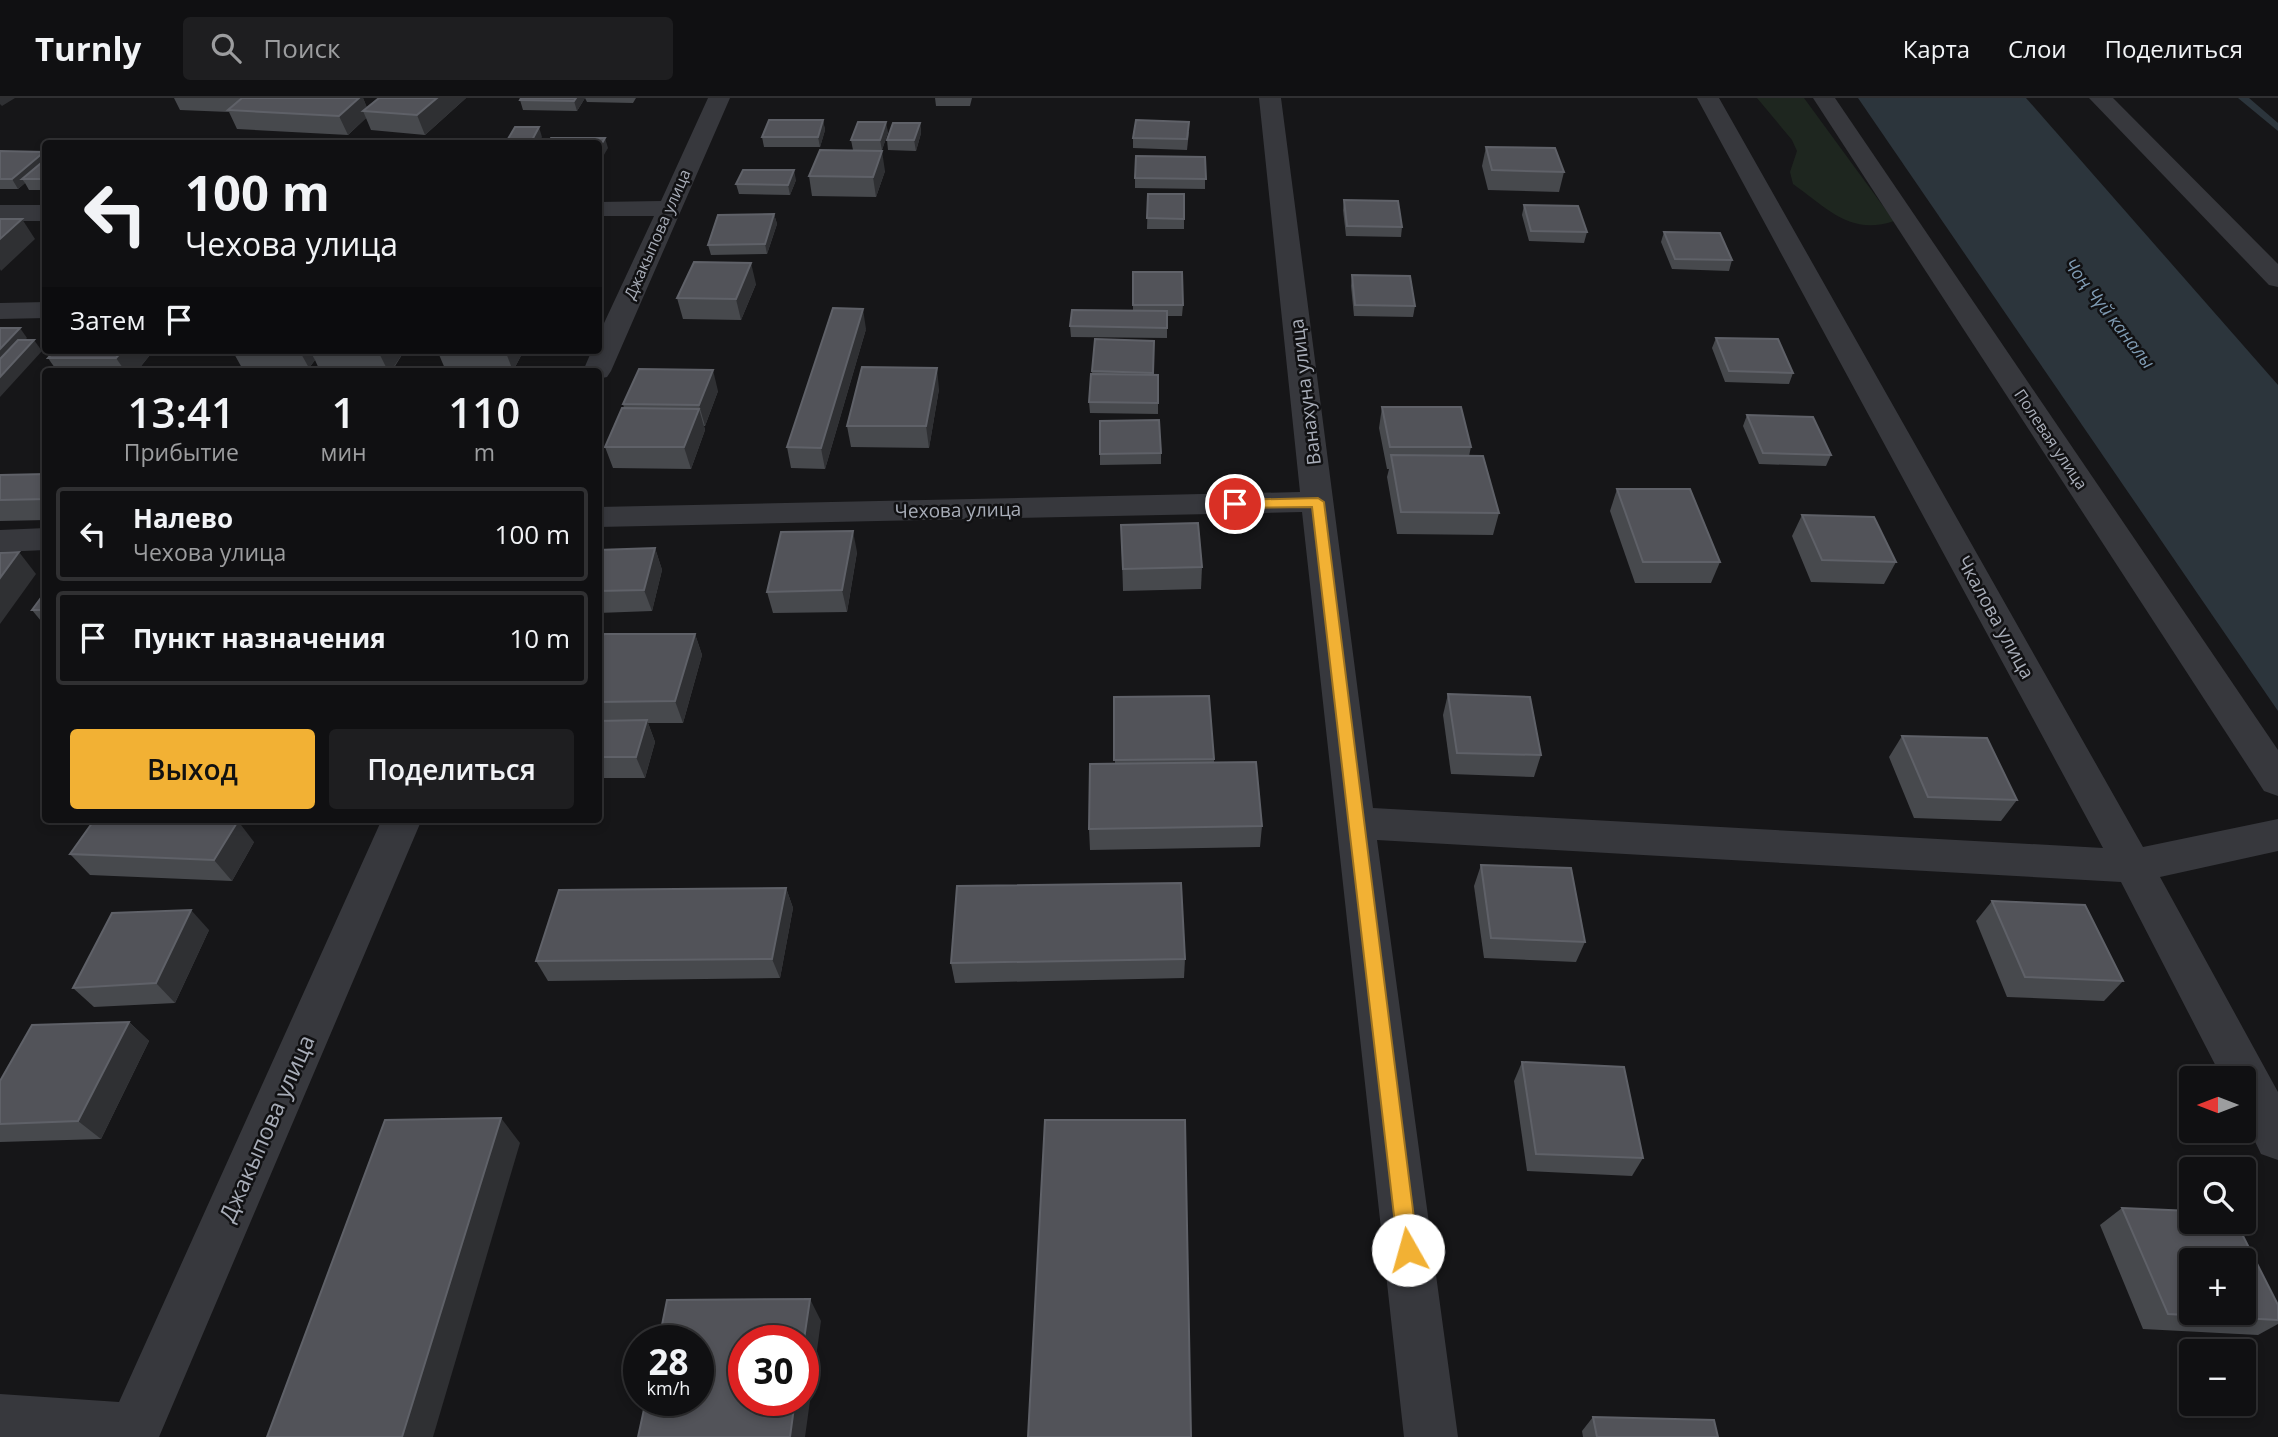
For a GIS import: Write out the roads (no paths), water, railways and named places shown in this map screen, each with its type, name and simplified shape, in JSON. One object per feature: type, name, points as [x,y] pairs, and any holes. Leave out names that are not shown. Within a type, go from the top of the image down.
[{"type":"street","name":"Джакыпова улица","points":[[602,350],[612,307],[668,208],[719,98]]},
{"type":"street","name":"Ванахуна улица","points":[[1270,98],[1431,1437]]},
{"type":"street","name":"Чкалова улица","points":[[1708,98],[2133,866],[2278,1138]]},
{"type":"street","name":"Полевая улица","points":[[1824,98],[2278,781]]},
{"type":"street","points":[[2100,98],[2278,279]]},
{"type":"street","points":[[602,209],[668,208]]},
{"type":"street","points":[[0,213],[42,213]]},
{"type":"street","points":[[0,311],[42,310]]},
{"type":"street","name":"Чехова улица","points":[[602,517],[1318,502]]},
{"type":"street","points":[[0,541],[42,539]]},
{"type":"street","points":[[1355,822],[2133,866],[2278,835]]},
{"type":"street","name":"Джакыпова улица","points":[[132,1433],[400,823]]},
{"type":"street","points":[[0,1422],[132,1433]]},
{"type":"water","name":"Чоң Чүй каналы","points":[[1858,98],[2026,98],[2278,385],[2278,711]]},
{"type":"waterway","points":[[2243,98],[2278,128]]}]
